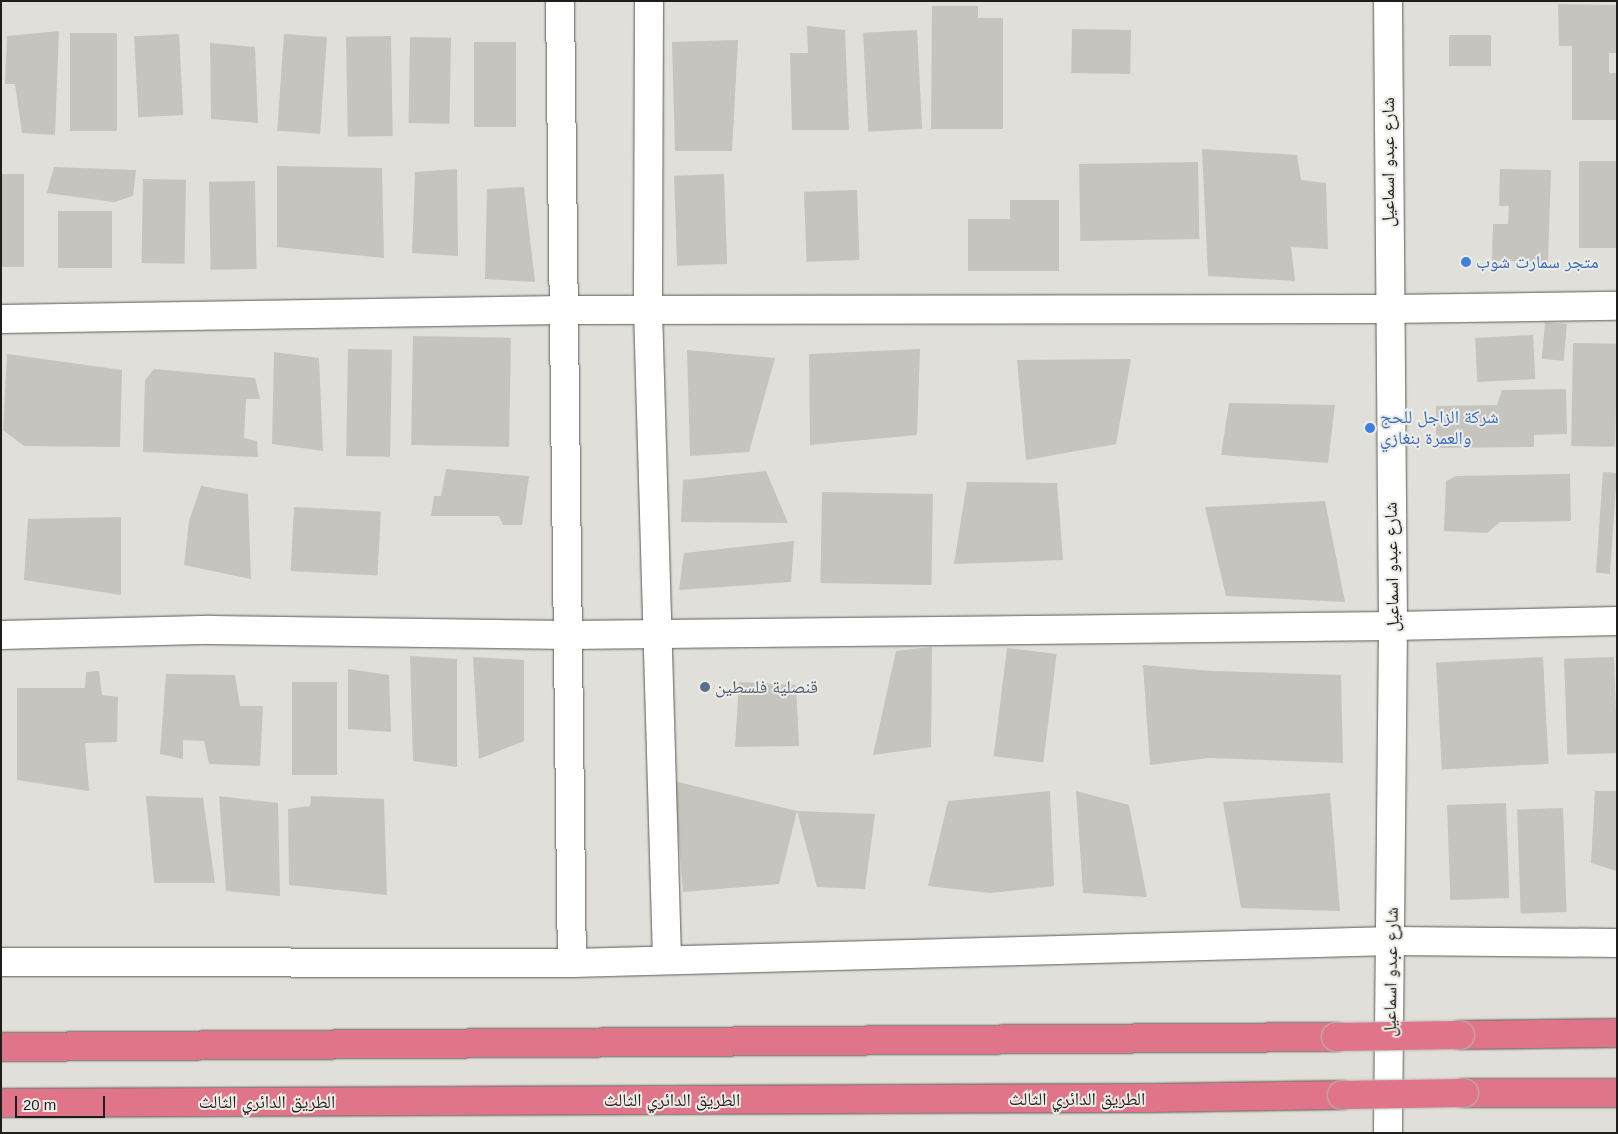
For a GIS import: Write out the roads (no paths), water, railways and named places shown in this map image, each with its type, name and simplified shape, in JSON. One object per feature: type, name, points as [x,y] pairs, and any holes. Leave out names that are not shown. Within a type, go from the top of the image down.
[{"type":"highway","points":[[1,1047],[1336,1037],[1617,1033]]},
{"type":"highway","name":"الطريق الدائري الثالث","points":[[1,1103],[1134,1098],[1464,1093],[1617,1093]]},
{"type":"street","points":[[560,1],[572,963]]},
{"type":"street","points":[[649,1],[648,310],[667,960]]},
{"type":"street","name":"شارع عبدو اسماعيل","points":[[1388,1],[1393,626],[1392,941],[1388,1133]]},
{"type":"street","points":[[1,319],[563,310],[1389,309],[1617,306]]},
{"type":"street","points":[[1,635],[211,630],[568,636],[657,633],[1393,626],[1617,621]]},
{"type":"street","points":[[1,962],[572,963],[1392,941],[1617,943]]},
{"type":"place","name":"متجر سمارت شوب","points":[[1466,262]]},
{"type":"place","name":"شركة الزاجل للحج والعمرة بنغازي","points":[[1370,428]]},
{"type":"place","name":"قنصلية فلسطين","points":[[705,687]]}]
